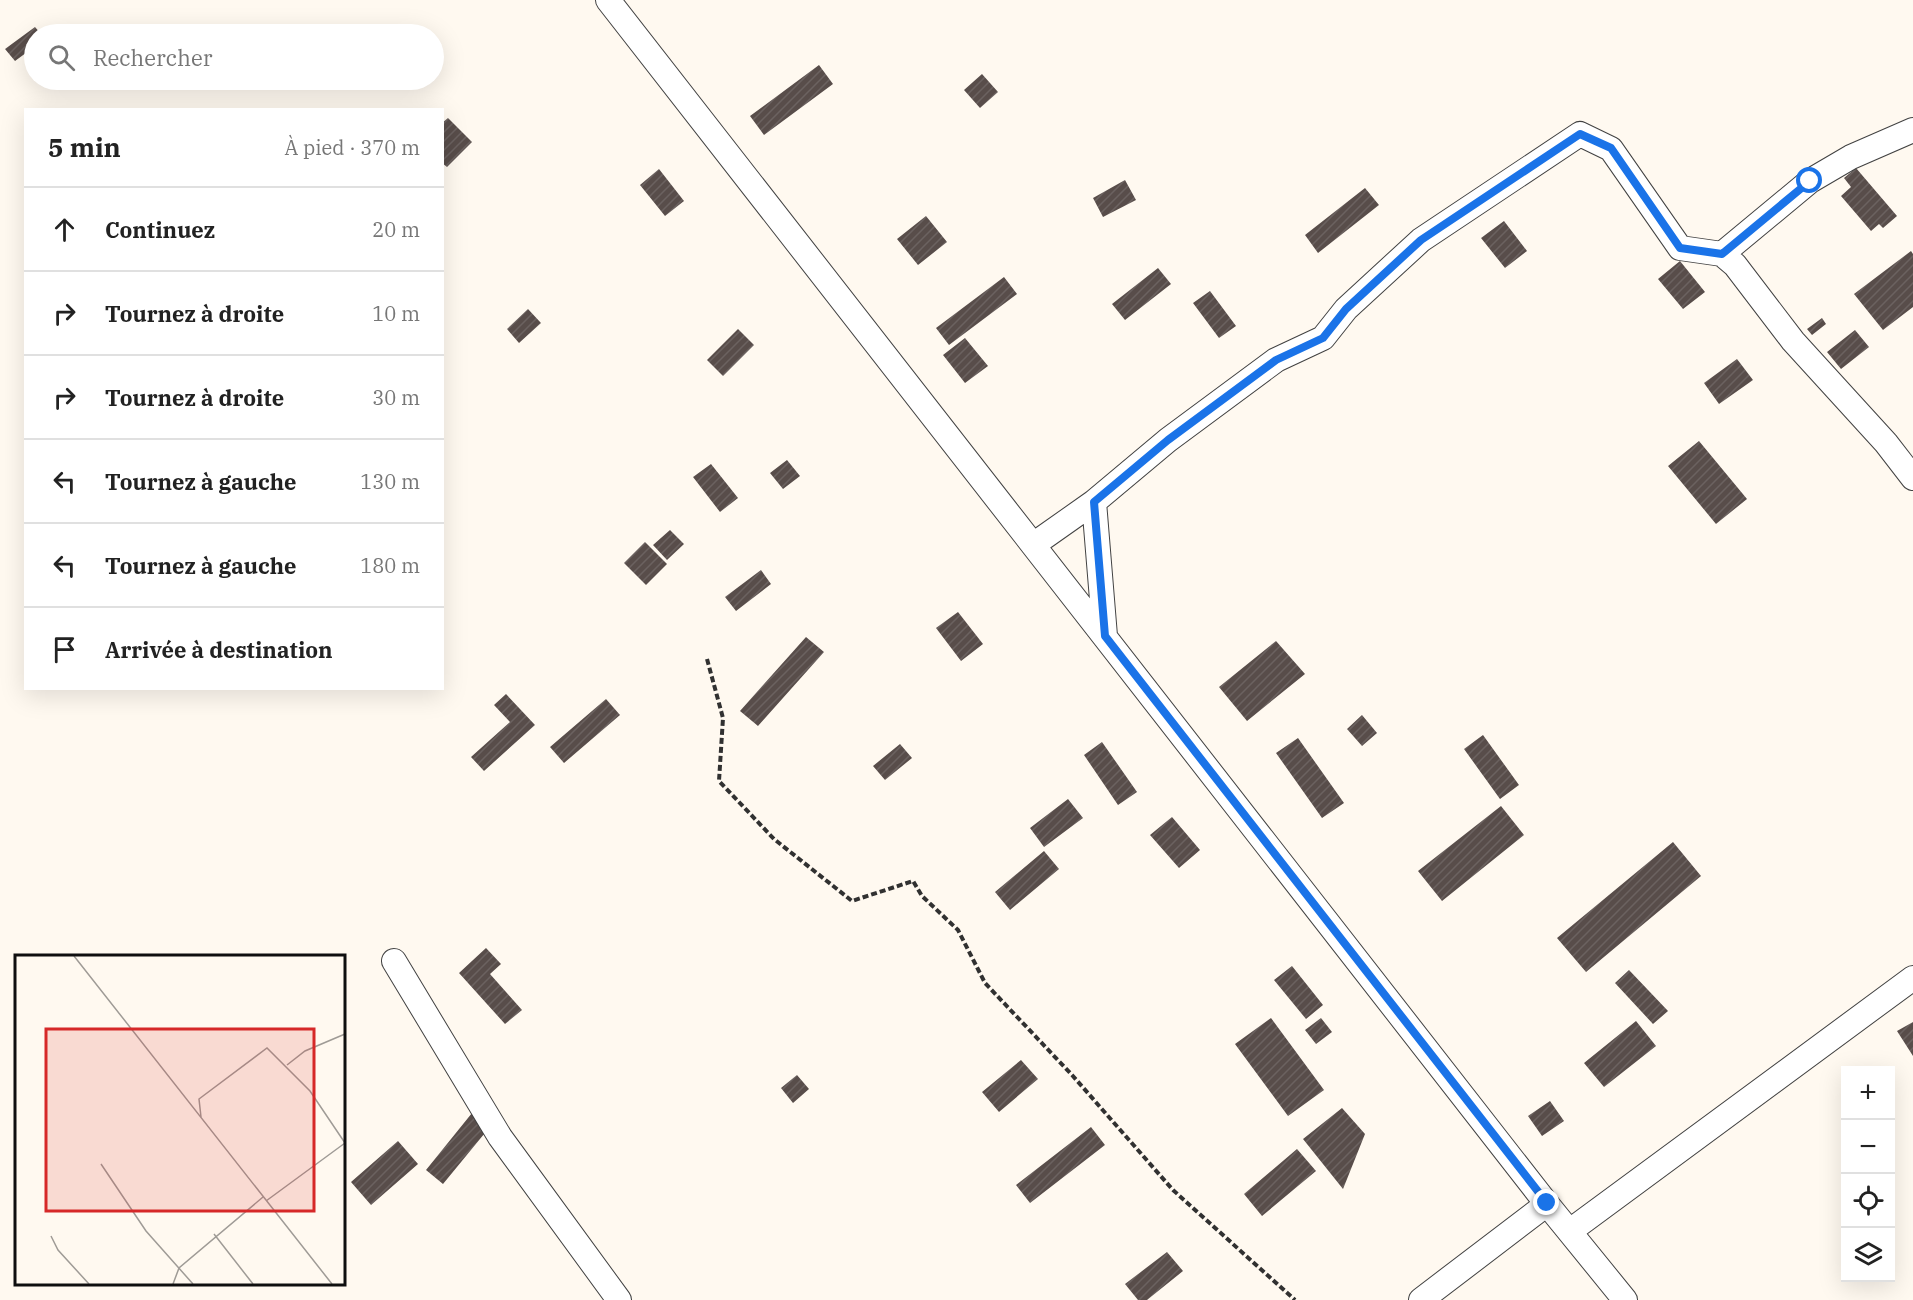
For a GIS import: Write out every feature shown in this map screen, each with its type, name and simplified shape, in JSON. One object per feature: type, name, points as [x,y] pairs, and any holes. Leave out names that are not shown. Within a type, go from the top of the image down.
[{"type":"street","points":[[608,0],[1625,1300]]},
{"type":"street","points":[[1722,254],[1810,181],[1851,157],[1913,130]]},
{"type":"street","points":[[1033,545],[1094,502],[1168,440],[1276,360],[1323,338],[1346,309],[1421,240],[1580,134],[1611,148],[1680,248],[1722,254],[1735,266],[1793,341],[1886,443],[1913,478]]},
{"type":"street","points":[[1094,502],[1105,636]]},
{"type":"street","points":[[394,961],[500,1137],[618,1300]]},
{"type":"street","points":[[1570,1231],[1913,978]]},
{"type":"street","points":[[1421,1300],[1547,1203]]},
{"type":"path","points":[[707,659],[723,718],[719,781],[774,839],[852,901],[913,881],[922,896],[958,930],[985,983],[1072,1075],[1173,1190],[1295,1300]]},
{"type":"building","points":[[24,35],[24,54],[15,61],[5,49]]},
{"type":"building","points":[[819,65],[833,84],[764,135],[750,116]]},
{"type":"building","points":[[982,74],[998,92],[980,108],[964,90]]},
{"type":"building","points":[[448,118],[472,142],[447,167],[444,165],[444,121]]},
{"type":"building","points":[[1856,168],[1897,216],[1883,228],[1879,224],[1871,231],[1841,196],[1851,187],[1844,178]]},
{"type":"building","points":[[659,169],[684,201],[665,216],[640,185]]},
{"type":"building","points":[[1125,180],[1136,200],[1103,217],[1093,198]]},
{"type":"building","points":[[1365,188],[1379,205],[1318,253],[1305,235]]},
{"type":"building","points":[[926,216],[947,242],[918,265],[897,239]]},
{"type":"building","points":[[1504,221],[1527,251],[1505,268],[1481,238]]},
{"type":"building","points":[[1911,251],[1913,254],[1913,307],[1883,330],[1854,294]]},
{"type":"building","points":[[1680,261],[1705,292],[1683,309],[1658,279]]},
{"type":"building","points":[[1158,268],[1171,284],[1125,320],[1112,304]]},
{"type":"building","points":[[1004,277],[1017,294],[949,345],[936,328]]},
{"type":"building","points":[[1210,291],[1236,326],[1219,338],[1193,303]]},
{"type":"building","points":[[528,309],[541,323],[519,343],[507,329]]},
{"type":"building","points":[[1822,318],[1826,324],[1812,335],[1807,329]]},
{"type":"building","points":[[738,329],[754,345],[723,376],[707,360]]},
{"type":"building","points":[[1855,330],[1869,347],[1841,369],[1827,352]]},
{"type":"building","points":[[965,338],[988,366],[965,383],[943,355]]},
{"type":"building","points":[[1737,359],[1753,380],[1719,404],[1704,383]]},
{"type":"building","points":[[1699,441],[1747,499],[1716,524],[1668,466]]},
{"type":"building","points":[[787,460],[800,476],[783,489],[770,473]]},
{"type":"building","points":[[711,464],[738,498],[720,512],[693,477]]},
{"type":"building","points":[[670,530],[684,544],[667,560],[653,545]]},
{"type":"building","points":[[645,542],[667,564],[646,585],[624,563]]},
{"type":"building","points":[[761,570],[771,584],[736,611],[725,597]]},
{"type":"building","points":[[958,612],[983,644],[961,661],[936,628]]},
{"type":"building","points":[[806,637],[824,652],[758,726],[740,711]]},
{"type":"building","points":[[1276,641],[1305,674],[1247,721],[1219,687]]},
{"type":"building","points":[[506,694],[535,725],[484,771],[471,757],[510,722],[494,705]]},
{"type":"building","points":[[606,699],[620,715],[564,763],[550,747]]},
{"type":"building","points":[[1362,715],[1377,733],[1362,746],[1347,729]]},
{"type":"building","points":[[1483,735],[1519,785],[1500,799],[1464,749]]},
{"type":"building","points":[[1298,738],[1344,803],[1322,818],[1276,753]]},
{"type":"building","points":[[1102,742],[1137,792],[1118,805],[1084,755]]},
{"type":"building","points":[[900,744],[912,758],[885,780],[873,766]]},
{"type":"building","points":[[1068,799],[1083,818],[1044,847],[1030,828]]},
{"type":"building","points":[[1501,806],[1524,835],[1442,901],[1418,871]]},
{"type":"building","points":[[1172,817],[1200,850],[1179,868],[1150,835]]},
{"type":"building","points":[[1673,842],[1701,876],[1586,972],[1557,938]]},
{"type":"building","points":[[1044,851],[1059,869],[1010,910],[995,892]]},
{"type":"building","points":[[486,948],[501,964],[490,974],[522,1010],[505,1024],[459,973]]},
{"type":"building","points":[[1292,966],[1323,1005],[1306,1019],[1274,980]]},
{"type":"building","points":[[1629,970],[1668,1011],[1653,1024],[1615,983]]},
{"type":"building","points":[[1271,1018],[1324,1090],[1288,1116],[1235,1044]]},
{"type":"building","points":[[1321,1018],[1332,1032],[1316,1044],[1305,1030]]},
{"type":"building","points":[[1636,1021],[1656,1046],[1604,1087],[1584,1063]]},
{"type":"building","points":[[1913,1022],[1913,1056],[1897,1031]]},
{"type":"building","points":[[1021,1060],[1038,1079],[999,1112],[982,1092]]},
{"type":"building","points":[[797,1075],[809,1089],[793,1103],[781,1088]]},
{"type":"building","points":[[1550,1101],[1564,1121],[1542,1136],[1528,1116]]},
{"type":"building","points":[[1342,1108],[1365,1134],[1343,1189],[1303,1139]]},
{"type":"building","points":[[472,1113],[489,1128],[443,1184],[426,1170]]},
{"type":"building","points":[[1091,1127],[1105,1145],[1030,1203],[1016,1185]]},
{"type":"building","points":[[398,1141],[418,1164],[371,1205],[351,1182]]},
{"type":"building","points":[[1297,1149],[1316,1171],[1262,1216],[1244,1194]]},
{"type":"building","points":[[1167,1252],[1183,1271],[1147,1300],[1138,1300],[1125,1284]]},
{"type":"route","points":[[1547,1203],[1105,636],[1094,502],[1168,440],[1276,360],[1323,338],[1346,309],[1421,240],[1580,134],[1611,148],[1680,248],[1722,254],[1810,181]]}]
